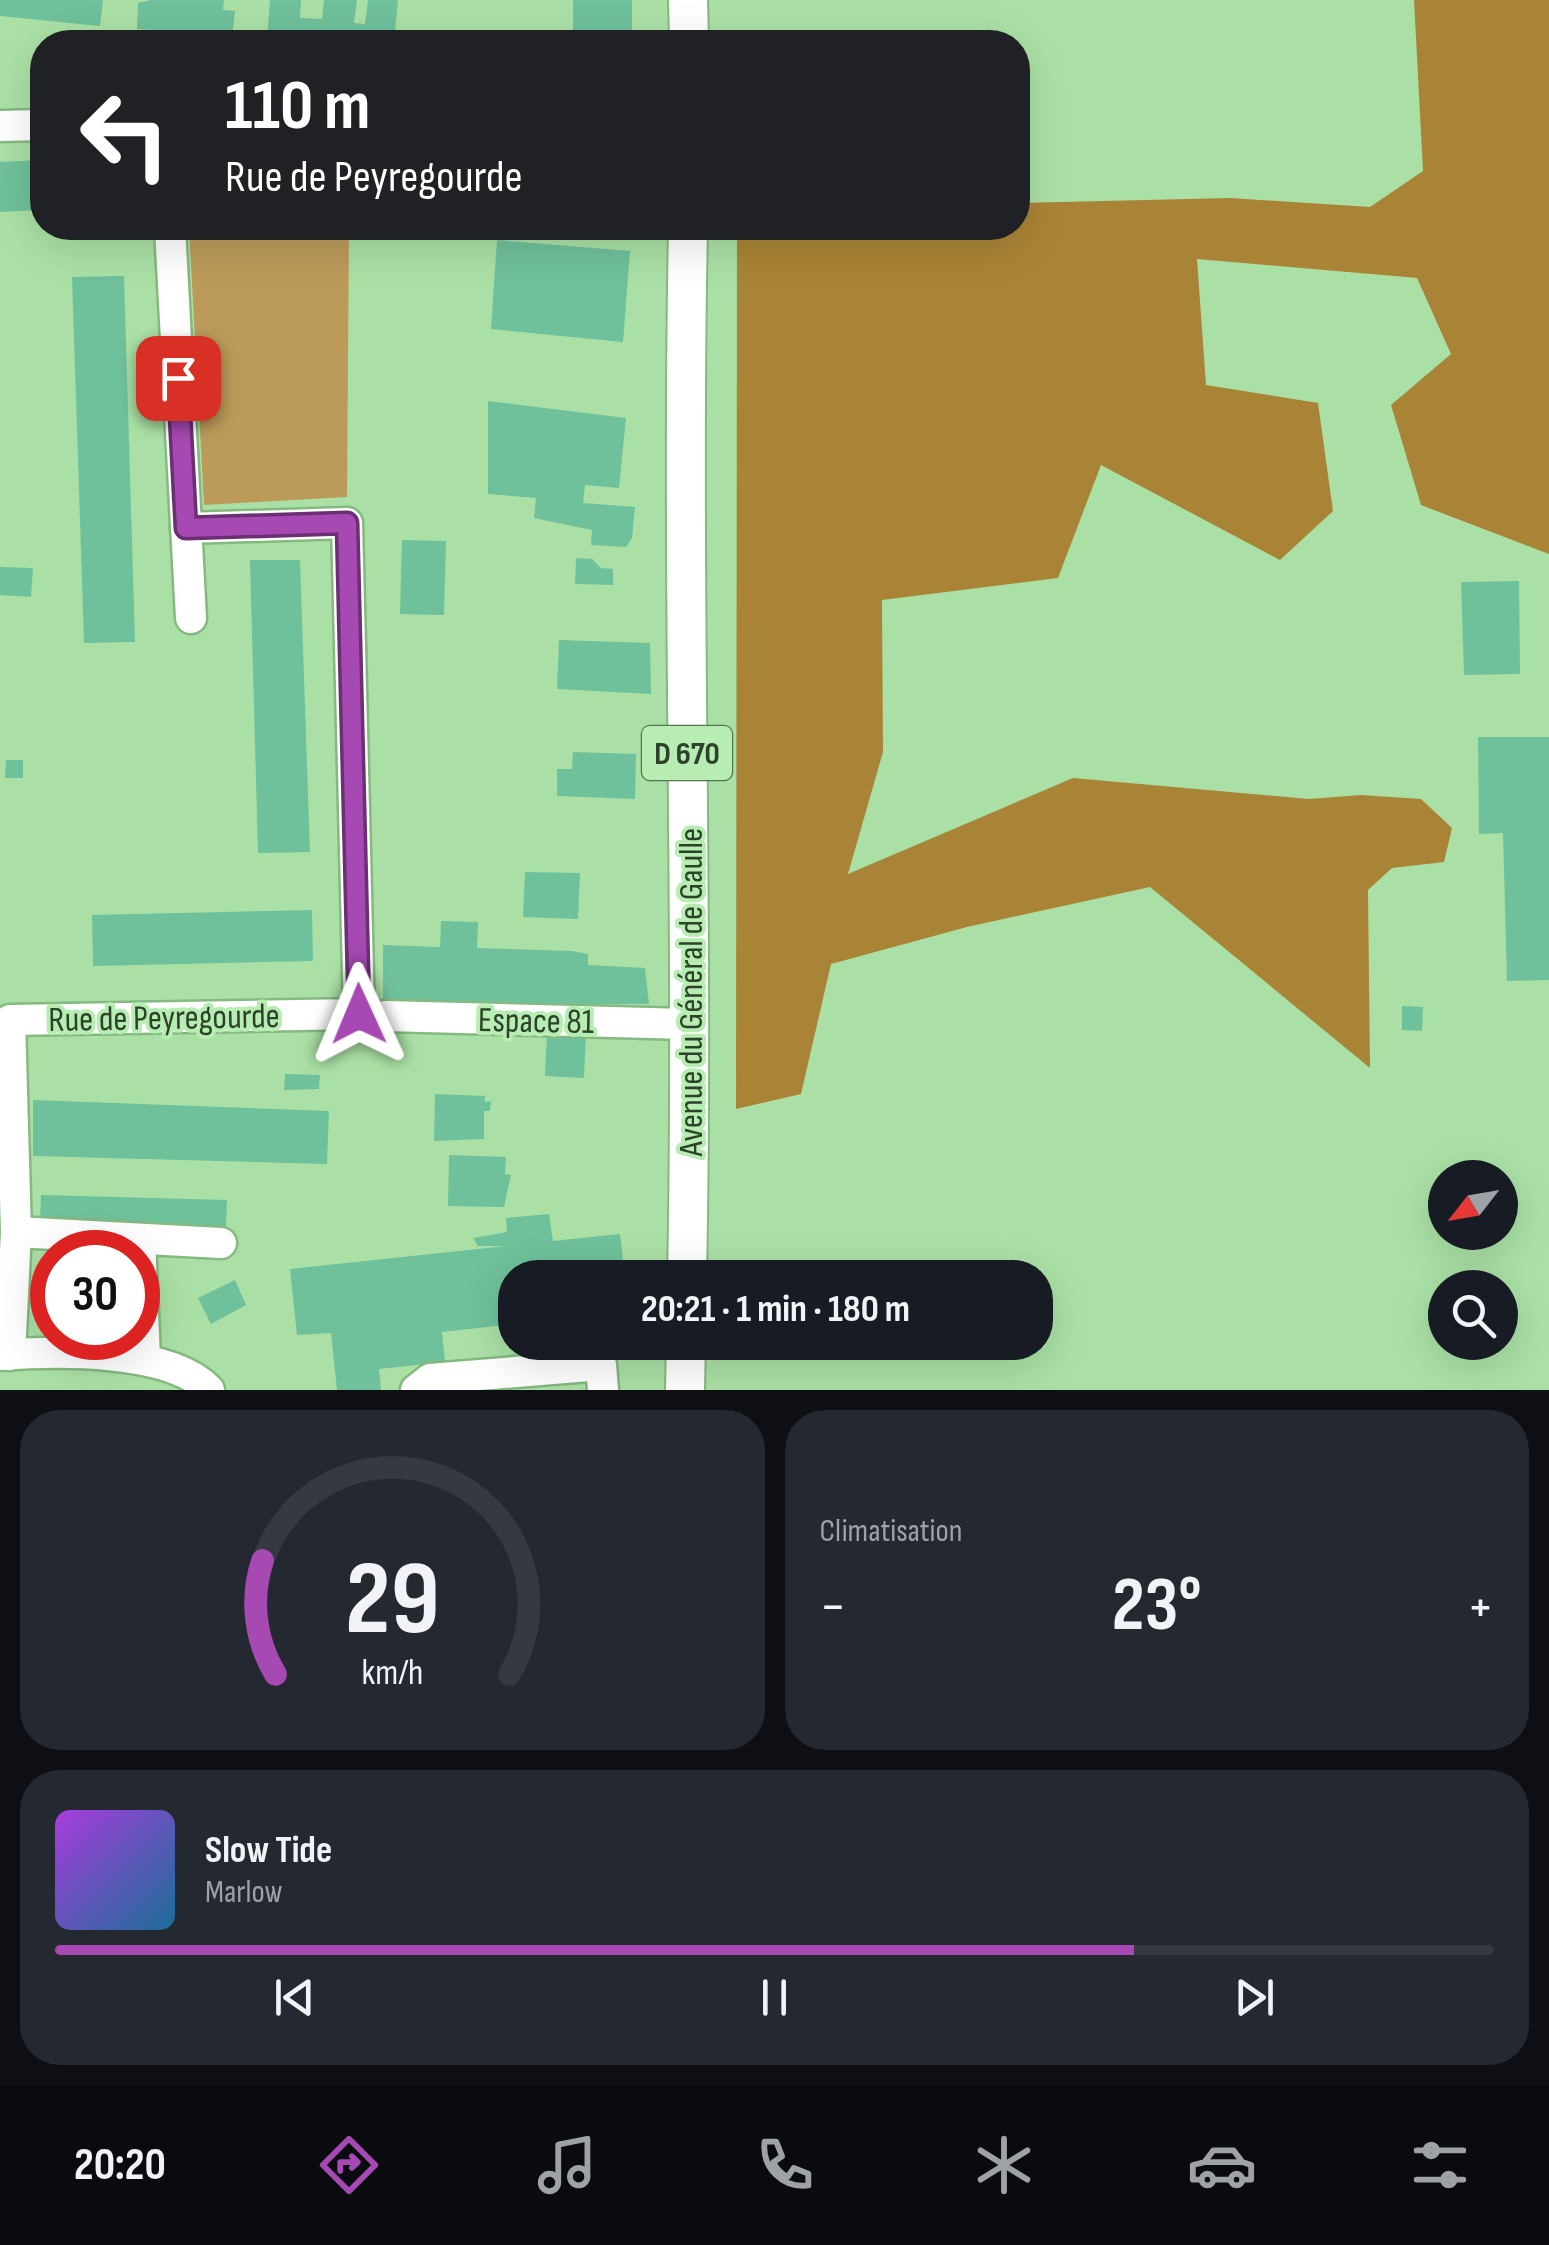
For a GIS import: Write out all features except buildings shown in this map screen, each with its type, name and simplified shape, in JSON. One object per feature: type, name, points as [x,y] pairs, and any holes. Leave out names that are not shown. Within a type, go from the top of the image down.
[{"type":"main road","points":[[688,0],[689,30]]},
{"type":"main road","name":"Avenue du Général de Gaulle","points":[[688,240],[685,683],[692,829],[687,1024],[688,1260]]},
{"type":"main road","points":[[686,1360],[686,1390]]},
{"type":"street","points":[[0,126],[30,125]]},
{"type":"street","points":[[171,240],[192,618]]},
{"type":"street","name":"Rue de Peyregourde","points":[[16,1232],[10,1020],[359,1014],[347,523],[186,528]]},
{"type":"street","name":"Espace 81","points":[[385,1016],[687,1024]]},
{"type":"street","points":[[30,1233],[16,1232],[5,1355],[30,1356]]},
{"type":"street","points":[[160,1240],[221,1243]]},
{"type":"street","points":[[150,1360],[197,1378],[208,1390]]},
{"type":"street","points":[[416,1390],[430,1379],[601,1365],[603,1390]]},
{"type":"shaded area","points":[[1414,0],[1549,0],[1549,554],[1421,505],[1391,405],[1451,354],[1417,278],[1197,259],[1206,385],[1318,403],[1333,511],[1280,560],[1101,465],[1058,578],[882,600],[883,752],[848,874],[1073,778],[1309,799],[1361,795],[1421,799],[1452,828],[1444,862],[1392,868],[1368,890],[1370,1068],[1150,887],[967,927],[831,964],[801,1094],[736,1109],[737,240],[1030,240],[1030,203],[1230,198],[1370,207],[1423,171]]},
{"type":"shaded area","points":[[190,240],[349,240],[347,497],[204,505]]},
{"type":"route","points":[[178,378],[186,528],[347,523],[359,1014]]}]
